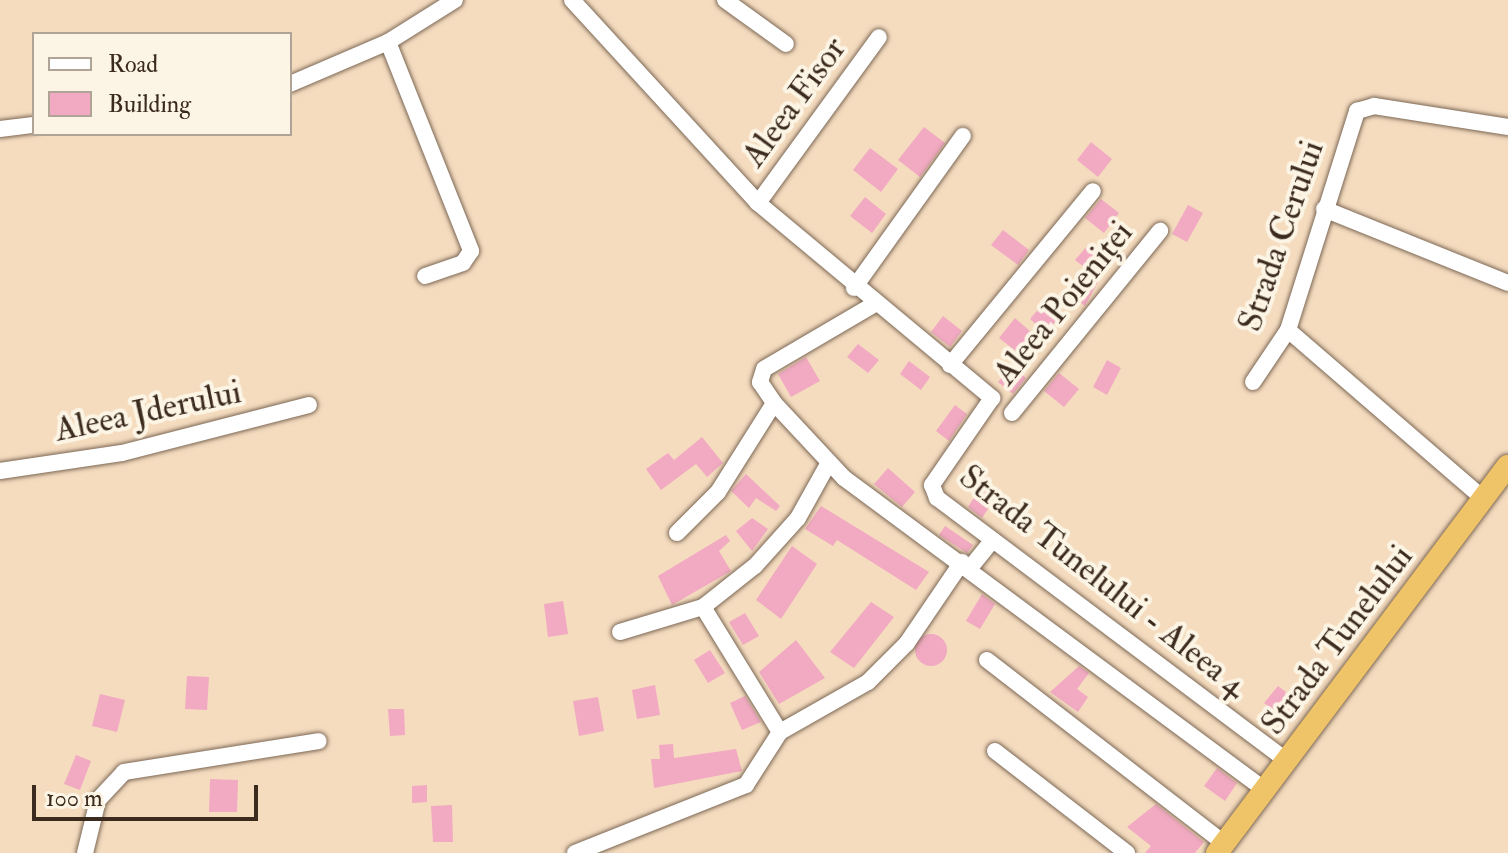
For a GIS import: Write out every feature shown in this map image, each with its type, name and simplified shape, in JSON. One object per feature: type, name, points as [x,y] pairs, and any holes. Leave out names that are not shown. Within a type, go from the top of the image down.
[{"type":"highway","name":"Strada Tunelului","points":[[1220,848],[1508,466]]},
{"type":"street","points":[[292,83],[388,42],[455,0]]},
{"type":"street","name":"Strada Tunelului - Aleea 4","points":[[572,0],[758,203],[873,305],[992,398],[932,493],[1287,761]]},
{"type":"street","points":[[725,0],[786,44]]},
{"type":"street","name":"Aleea Fisor","points":[[758,203],[879,37]]},
{"type":"street","points":[[388,42],[471,251],[463,263],[425,276]]},
{"type":"street","name":"Strada Cerului","points":[[1253,382],[1288,330],[1324,209],[1362,107],[1508,127]]},
{"type":"street","points":[[0,129],[32,125]]},
{"type":"street","points":[[854,288],[963,136]]},
{"type":"street","points":[[950,365],[1093,191]]},
{"type":"street","points":[[1324,209],[1508,283]]},
{"type":"street","name":"Aleea Poieniței","points":[[1012,413],[1160,231]]},
{"type":"street","points":[[873,305],[764,369],[760,382],[774,403],[828,464],[1265,790]]},
{"type":"street","points":[[1288,330],[1485,500]]},
{"type":"street","points":[[677,533],[718,492],[774,403]]},
{"type":"street","name":"Aleea Jderului","points":[[0,471],[122,453],[309,405]]},
{"type":"street","points":[[620,632],[703,607],[773,548],[828,464]]},
{"type":"street","points":[[575,853],[746,785],[780,732],[868,682],[907,643],[966,565],[993,540]]},
{"type":"street","points":[[703,607],[780,732]]},
{"type":"street","points":[[987,660],[1220,848]]},
{"type":"street","points":[[85,853],[98,800],[124,772],[319,741]]},
{"type":"street","points":[[995,751],[1127,853]]},
{"type":"building","points":[[924,127],[945,143],[920,177],[898,160]]},
{"type":"building","points":[[1091,142],[1112,159],[1098,177],[1077,160]]},
{"type":"building","points":[[870,148],[898,169],[881,192],[853,170]]},
{"type":"building","points":[[865,197],[886,214],[872,233],[850,216]]},
{"type":"building","points":[[1101,199],[1119,213],[1104,233],[1085,218]]},
{"type":"building","points":[[1188,205],[1203,213],[1187,242],[1172,234]]},
{"type":"building","points":[[1003,230],[1029,250],[1018,265],[991,245]]},
{"type":"building","points":[[1088,245],[1109,262],[1085,306],[1068,293],[1088,270],[1075,260]]},
{"type":"building","points":[[1046,300],[1062,314],[1046,333],[1030,319]]},
{"type":"building","points":[[943,316],[962,331],[950,347],[931,332]]},
{"type":"building","points":[[1015,318],[1032,333],[1017,352],[999,338]]},
{"type":"building","points":[[858,344],[879,360],[868,373],[847,357]]},
{"type":"building","points":[[806,357],[820,381],[791,397],[778,374]]},
{"type":"building","points":[[1107,360],[1121,368],[1107,395],[1093,387]]},
{"type":"building","points":[[909,361],[930,377],[921,390],[900,374]]},
{"type":"building","points":[[1012,366],[1026,378],[1013,394],[998,382]]},
{"type":"building","points":[[1059,373],[1079,389],[1064,407],[1044,391]]},
{"type":"building","points":[[955,405],[967,414],[949,441],[936,431]]},
{"type":"building","points":[[702,437],[723,463],[707,477],[696,464],[661,490],[646,469],[668,453],[674,460]]},
{"type":"building","points":[[888,468],[915,492],[902,507],[874,484]]},
{"type":"building","points":[[746,474],[780,506],[776,511],[756,498],[749,508],[731,491]]},
{"type":"building","points":[[980,488],[995,498],[982,518],[968,507]]},
{"type":"building","points":[[821,506],[929,572],[916,590],[837,540],[833,546],[805,529]]},
{"type":"building","points":[[752,518],[768,529],[752,551],[736,531]]},
{"type":"building","points":[[945,526],[973,545],[967,553],[939,535]]},
{"type":"building","points":[[726,535],[730,541],[719,551],[731,571],[672,605],[658,576]]},
{"type":"building","points":[[792,546],[817,564],[781,619],[756,600]]},
{"type":"building","points":[[982,594],[995,604],[980,629],[966,621]]},
{"type":"building","points":[[563,601],[568,634],[548,637],[544,604]]},
{"type":"building","points":[[871,602],[894,617],[854,668],[830,652]]},
{"type":"building","points":[[745,613],[759,636],[743,645],[729,622]]},
{"type":"building","points":[[931,634],[942,639],[947,650],[942,661],[931,666],[920,661],[915,650],[920,639]]},
{"type":"building","points":[[796,640],[825,678],[779,704],[759,672]]},
{"type":"building","points":[[710,650],[725,673],[708,683],[694,660]]},
{"type":"building","points":[[1079,666],[1089,673],[1077,689],[1088,697],[1078,712],[1050,692]]},
{"type":"building","points":[[187,676],[209,677],[207,710],[185,709]]},
{"type":"building","points":[[655,685],[660,715],[637,719],[632,690]]},
{"type":"building","points":[[1278,686],[1298,701],[1285,718],[1264,703]]},
{"type":"building","points":[[100,694],[125,700],[117,732],[92,726]]},
{"type":"building","points":[[745,696],[761,722],[742,730],[730,703]]},
{"type":"building","points":[[598,697],[604,731],[579,736],[573,701]]},
{"type":"building","points":[[388,709],[404,709],[405,735],[390,736]]},
{"type":"building","points":[[673,744],[674,758],[736,749],[742,771],[654,788],[651,759],[660,759],[659,745]]},
{"type":"building","points":[[76,755],[91,761],[80,790],[64,784]]},
{"type":"building","points":[[1217,768],[1237,783],[1225,801],[1204,786]]},
{"type":"building","points":[[210,779],[238,780],[237,812],[209,812]]},
{"type":"building","points":[[427,785],[427,802],[412,803],[412,786]]},
{"type":"building","points":[[1156,804],[1204,842],[1195,853],[1145,853],[1151,846],[1127,827]]},
{"type":"building","points":[[452,805],[453,842],[433,842],[431,806]]}]
